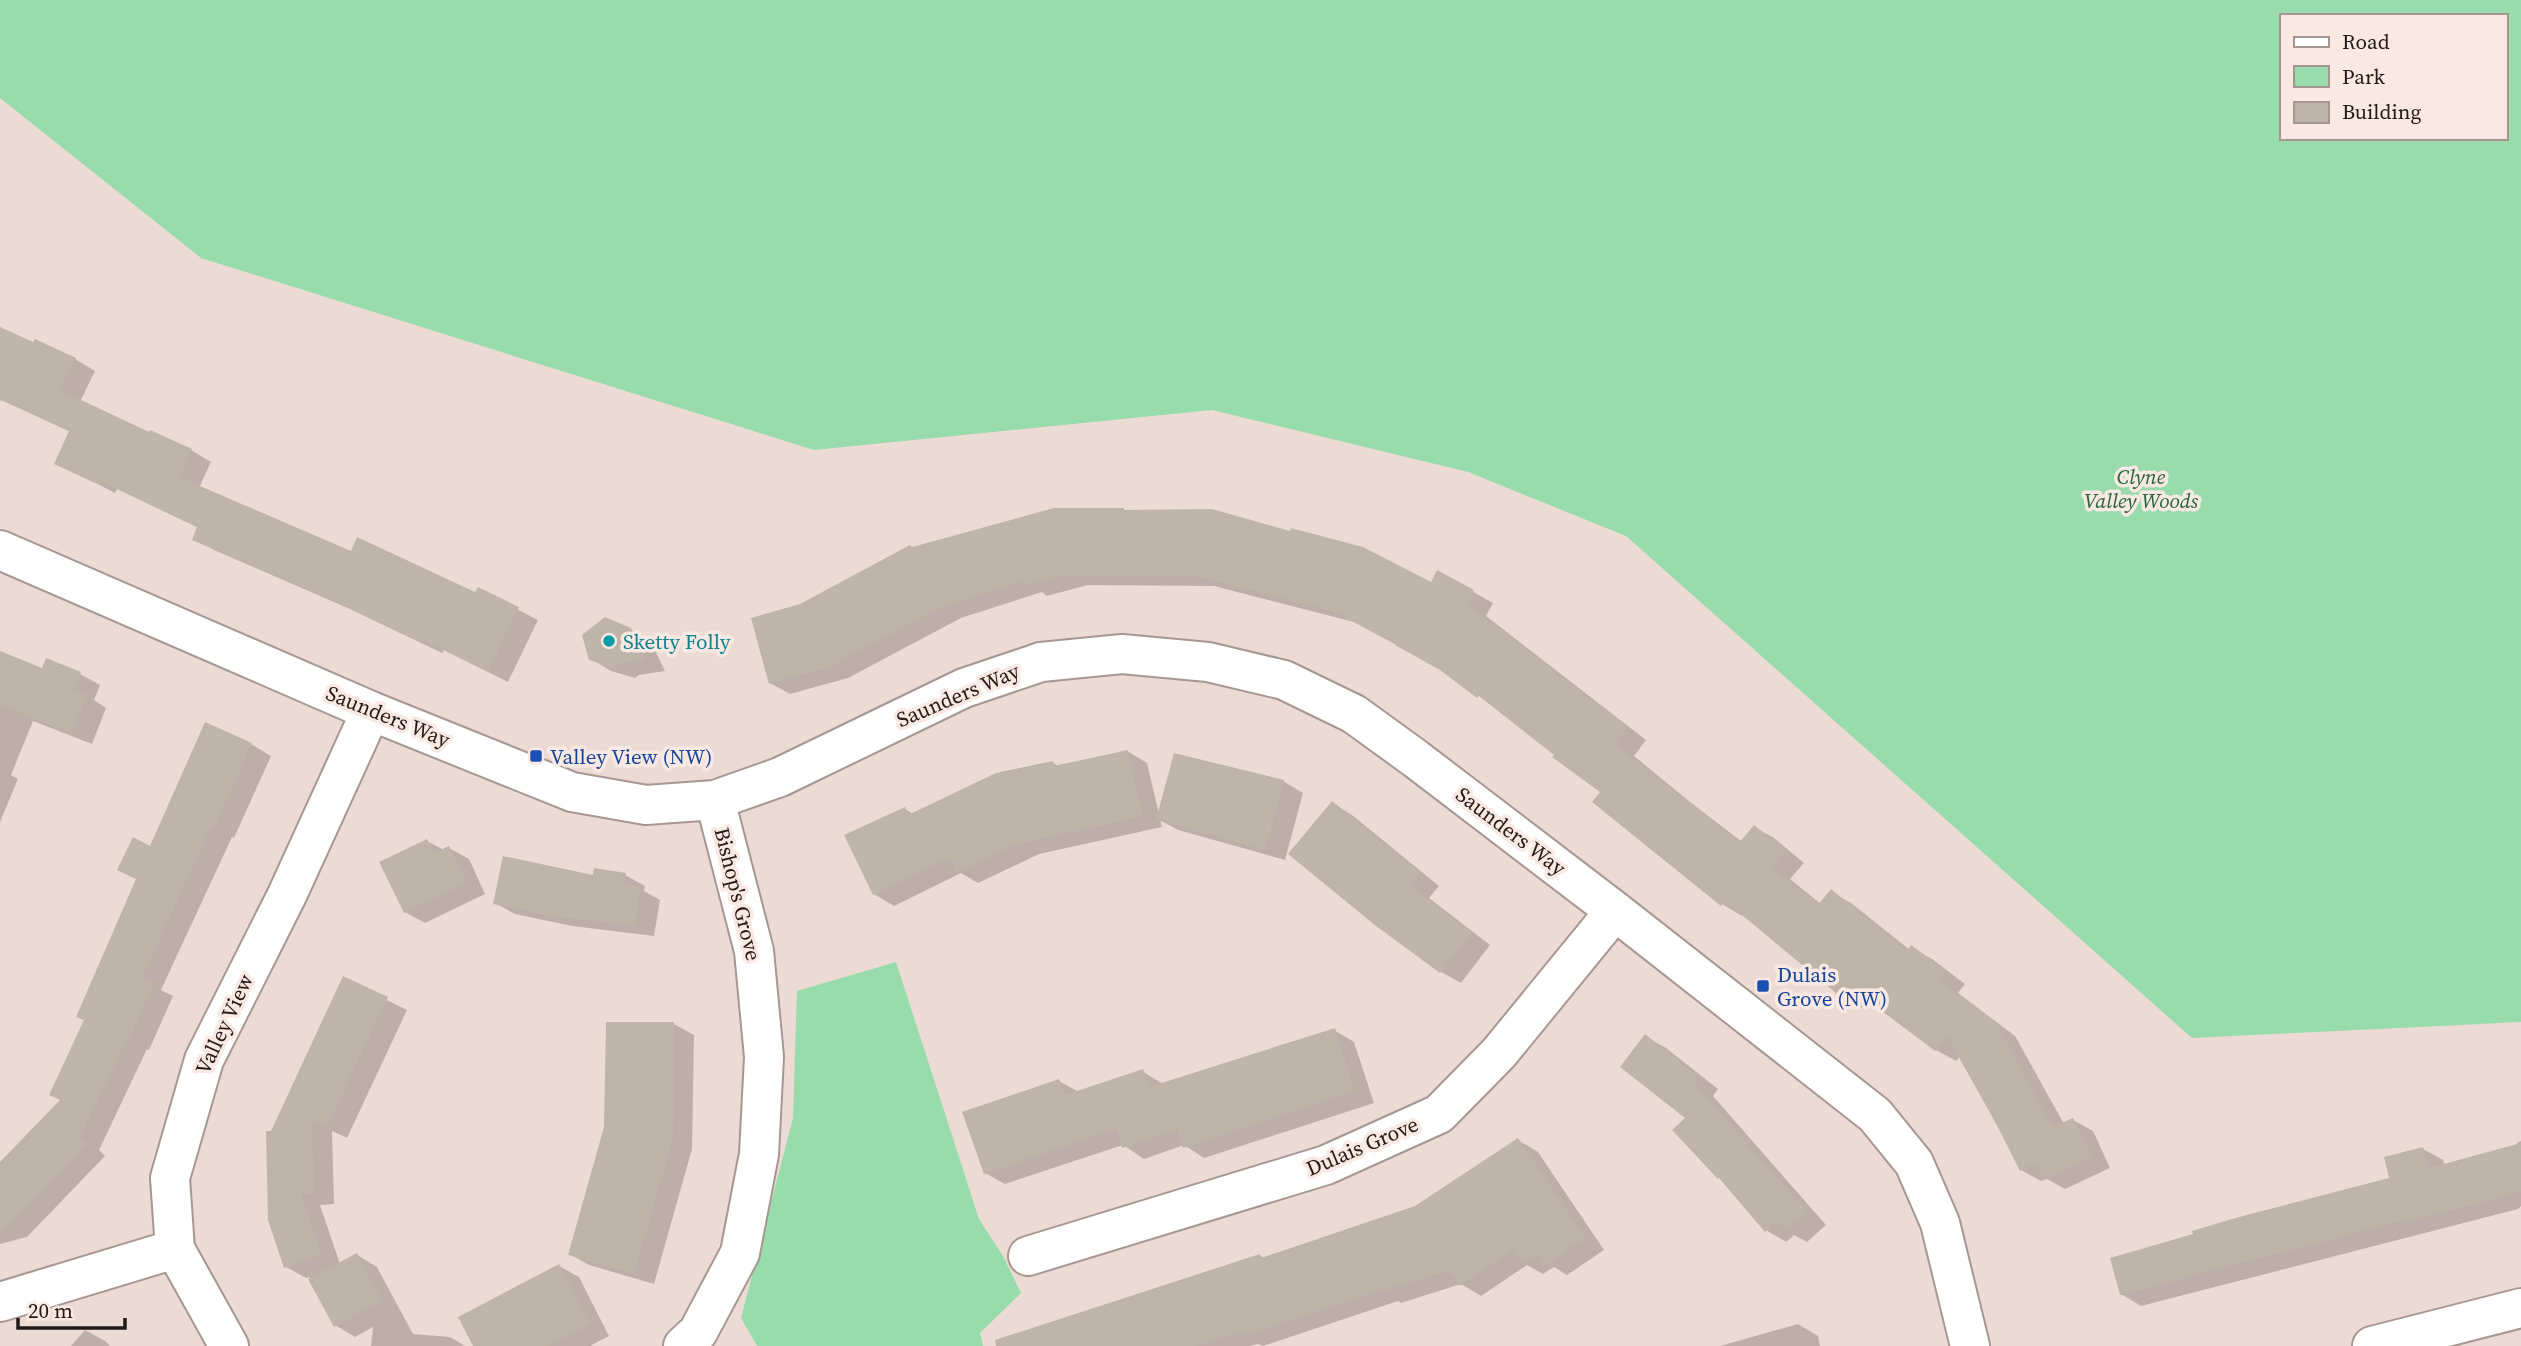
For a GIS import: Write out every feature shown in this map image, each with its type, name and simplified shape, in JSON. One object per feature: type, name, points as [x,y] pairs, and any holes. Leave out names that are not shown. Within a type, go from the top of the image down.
[{"type":"street","name":"Saunders Way","points":[[0,550],[371,711],[572,792],[646,805],[715,800],[780,777],[964,688],[1041,662],[1122,654],[1208,662],[1284,680],[1354,714],[1615,911],[1875,1115],[1914,1163],[1940,1223],[1970,1346]]},
{"type":"street","name":"Valley View","points":[[229,1346],[175,1250],[170,1178],[204,1060],[287,895],[371,711]]},
{"type":"street","name":"Bishop's Grove","points":[[683,1346],[698,1332],[740,1253],[759,1154],[764,1057],[754,951],[715,800]]},
{"type":"street","name":"Dulais Grove","points":[[1028,1256],[1326,1165],[1439,1114],[1499,1053],[1615,911]]},
{"type":"street","points":[[0,1302],[175,1250]]},
{"type":"street","points":[[2372,1346],[2521,1308]]},
{"type":"green space","name":"Clyne Valley Woods","points":[[0,0],[2521,0],[2521,1022],[2192,1038],[1626,536],[1468,472],[1212,410],[814,450],[201,258],[0,98]]},
{"type":"green space","points":[[896,962],[979,1219],[1003,1256],[1021,1293],[980,1333],[983,1346],[757,1346],[741,1318],[793,1118],[797,991]]},
{"type":"building","points":[[0,327],[33,342],[35,339],[76,358],[60,390],[192,449],[179,477],[351,551],[357,537],[475,592],[478,587],[519,607],[488,672],[423,640],[422,643],[328,598],[192,540],[197,527],[97,479],[95,483],[54,464],[69,431],[0,399]]},
{"type":"building","points":[[1054,508],[1212,509],[1290,531],[1291,528],[1363,547],[1431,582],[1437,570],[1474,590],[1467,604],[1627,727],[1615,744],[1740,842],[1754,825],[1785,850],[1772,867],[1818,905],[1831,889],[1907,951],[1911,945],[1946,971],[1939,980],[1995,1022],[2053,1127],[2073,1118],[2092,1156],[2044,1179],[2036,1163],[2020,1171],[1947,1036],[1935,1051],[1850,987],[1842,998],[1725,901],[1721,906],[1592,802],[1600,792],[1552,757],[1554,755],[1479,696],[1477,698],[1440,670],[1396,644],[1333,611],[1192,575],[1067,575],[1026,585],[1025,581],[941,607],[827,668],[769,684],[751,618],[800,604],[910,545],[912,547]]},
{"type":"building","name":"Sketty Folly","points":[[605,617],[631,628],[646,660],[619,664],[615,668],[589,660],[582,635]]},
{"type":"building","points":[[0,651],[42,668],[46,658],[81,672],[74,690],[87,695],[72,734],[0,705]]},
{"type":"building","points":[[205,722],[252,743],[142,978],[154,983],[80,1138],[87,1144],[0,1233],[0,1162],[60,1100],[49,1095],[84,1020],[76,1017],[136,879],[117,870],[133,837],[150,846]]},
{"type":"building","points":[[1128,750],[1143,816],[1018,844],[956,873],[950,858],[873,895],[844,835],[905,807],[908,815],[996,773],[1053,761],[1054,766]]},
{"type":"building","points":[[1174,753],[1284,780],[1265,850],[1156,820]]},
{"type":"building","points":[[1332,801],[1420,873],[1410,885],[1471,933],[1440,973],[1376,926],[1288,854]]},
{"type":"building","points":[[427,839],[434,853],[449,846],[467,882],[404,913],[379,862]]},
{"type":"building","points":[[503,856],[593,875],[594,868],[626,873],[624,884],[640,887],[635,926],[550,916],[493,904]]},
{"type":"building","points":[[343,976],[388,997],[326,1128],[312,1121],[314,1194],[301,1194],[322,1255],[284,1268],[268,1220],[266,1131],[271,1131]]},
{"type":"building","points":[[606,1022],[674,1022],[673,1137],[634,1274],[568,1255],[604,1127]]},
{"type":"building","points":[[1335,1028],[1355,1091],[1183,1148],[1177,1130],[1122,1148],[1116,1129],[984,1174],[962,1112],[1059,1079],[1065,1095],[1143,1069],[1149,1087]]},
{"type":"building","points":[[1645,1034],[1699,1077],[1694,1083],[1808,1213],[1786,1231],[1777,1221],[1765,1232],[1719,1178],[1672,1130],[1685,1118],[1620,1067]]},
{"type":"building","points":[[1518,1138],[1585,1238],[1546,1265],[1538,1253],[1522,1264],[1512,1250],[1460,1286],[1449,1270],[1380,1292],[1379,1290],[1241,1336],[1239,1332],[1197,1346],[996,1346],[995,1340],[1260,1254],[1261,1258],[1415,1206]]},
{"type":"building","points":[[2521,1143],[2521,1191],[2120,1295],[2110,1258],[2193,1234],[2192,1231],[2239,1217],[2389,1178],[2384,1157],[2423,1147],[2429,1168]]},
{"type":"building","points":[[357,1253],[382,1301],[334,1327],[308,1279]]},
{"type":"building","points":[[559,1264],[590,1324],[548,1346],[473,1346],[458,1317]]},
{"type":"place","name":"Sketty Folly","points":[[609,641]]},
{"type":"place","name":"Valley View (NW)","points":[[536,756]]},
{"type":"place","name":"Dulais Grove (NW)","points":[[1763,986]]}]
